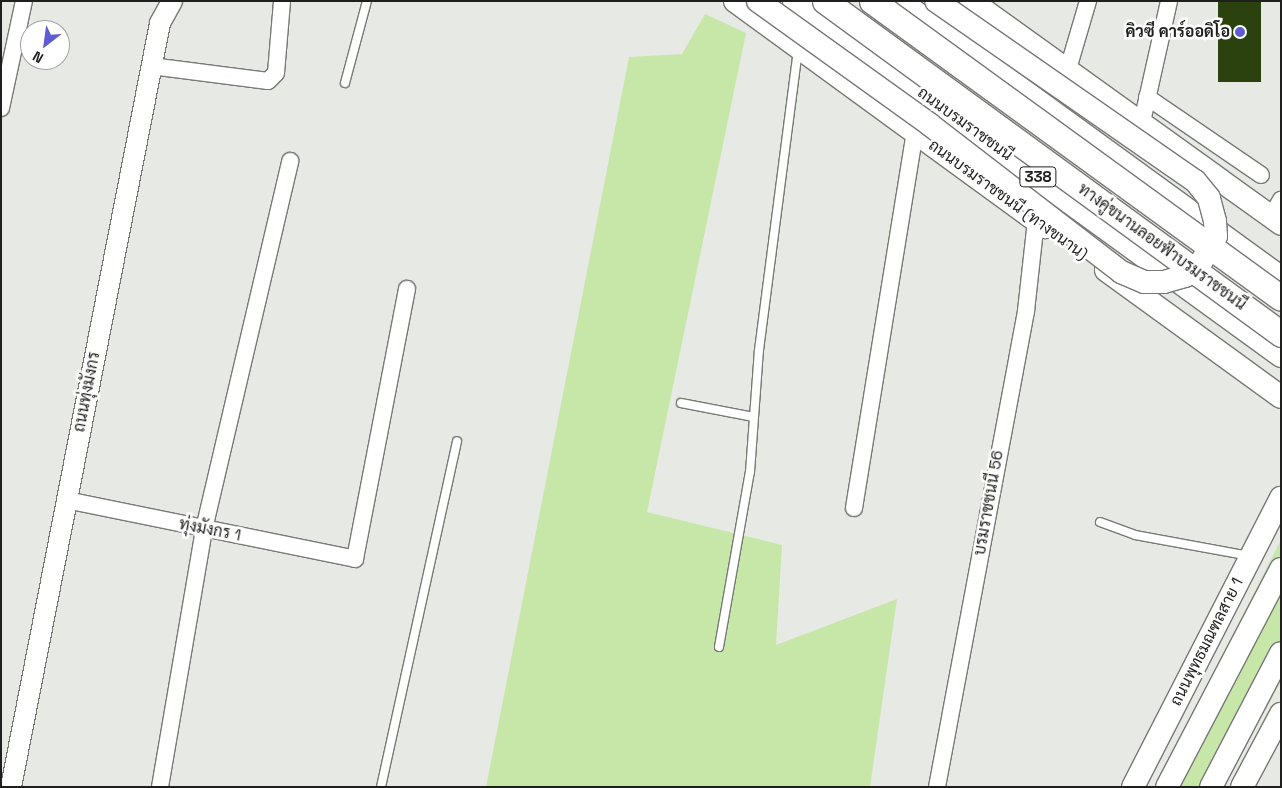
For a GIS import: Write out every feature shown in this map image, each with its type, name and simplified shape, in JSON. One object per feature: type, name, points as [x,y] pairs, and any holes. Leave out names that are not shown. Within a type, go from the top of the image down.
[{"type":"main road","name":"ถนนบรมราชชนนี (ทางขนาน)","points":[[735,1],[1275,393]]},
{"type":"main road","points":[[758,1],[929,124],[1121,272],[1144,282],[1164,282],[1184,276],[1199,266],[1216,236],[1216,221],[1209,198],[1195,182],[936,1]]},
{"type":"main road","name":"ถนนบรมราชชนนี","points":[[795,1],[1281,354]]},
{"type":"main road","name":"ทางคู่ขนานลอยฟ้าบรมราชชนนี","points":[[825,1],[1281,334]]},
{"type":"main road","name":"ทางคู่ขนานลอยฟ้าบรมราชชนนี","points":[[872,1],[1281,298]]},
{"type":"main road","points":[[898,1],[1281,279]]},
{"type":"main road","points":[[972,1],[1142,122],[1277,214]]},
{"type":"main road","points":[[1275,393],[1281,415]]},
{"type":"main road","name":"ถนนพุทธมณฑลสาย 1","points":[[1133,787],[1281,498]]},
{"type":"main road","points":[[1261,536],[1281,507]]},
{"type":"main road","name":"ถนนพุทธมณฑลสาย 1","points":[[1167,787],[1281,569]]},
{"type":"main road","points":[[1211,787],[1281,653]]},
{"type":"main road","points":[[1242,787],[1281,714]]},
{"type":"street","points":[[1,108],[24,1]]},
{"type":"street","name":"ถนนทุ่งมังกร","points":[[11,787],[151,66],[160,23],[172,1]]},
{"type":"street","points":[[151,66],[268,81],[276,72],[282,1]]},
{"type":"street","points":[[1068,69],[1088,1]]},
{"type":"street","points":[[1142,122],[1168,1]]},
{"type":"street","points":[[1148,97],[1261,175]]},
{"type":"street","points":[[854,508],[915,133]]},
{"type":"street","points":[[160,787],[204,529],[290,161]]},
{"type":"street","name":"บรมราชชนนี 56","points":[[937,787],[1026,311],[1036,220]]},
{"type":"street","name":"ทุ่งมังกร 1","points":[[66,500],[355,559],[407,289]]},
{"type":"lane","points":[[345,84],[367,1]]},
{"type":"lane","points":[[719,647],[750,472],[772,242],[798,47]]},
{"type":"lane","points":[[681,403],[754,417]]},
{"type":"lane","points":[[381,787],[457,441]]},
{"type":"lane","points":[[1100,522],[1135,535],[1250,556]]},
{"type":"green space","points":[[705,14],[746,33],[647,512],[782,545],[776,645],[897,599],[870,787],[486,787],[629,57],[682,54]]},
{"type":"green space","points":[[1281,540],[1281,681],[1224,787],[1155,787]]},
{"type":"building","points":[[1218,1],[1261,1],[1261,82],[1218,82]]},
{"type":"place","name":"คิวซี คาร์ออดิโอ","points":[[1240,32]]}]
